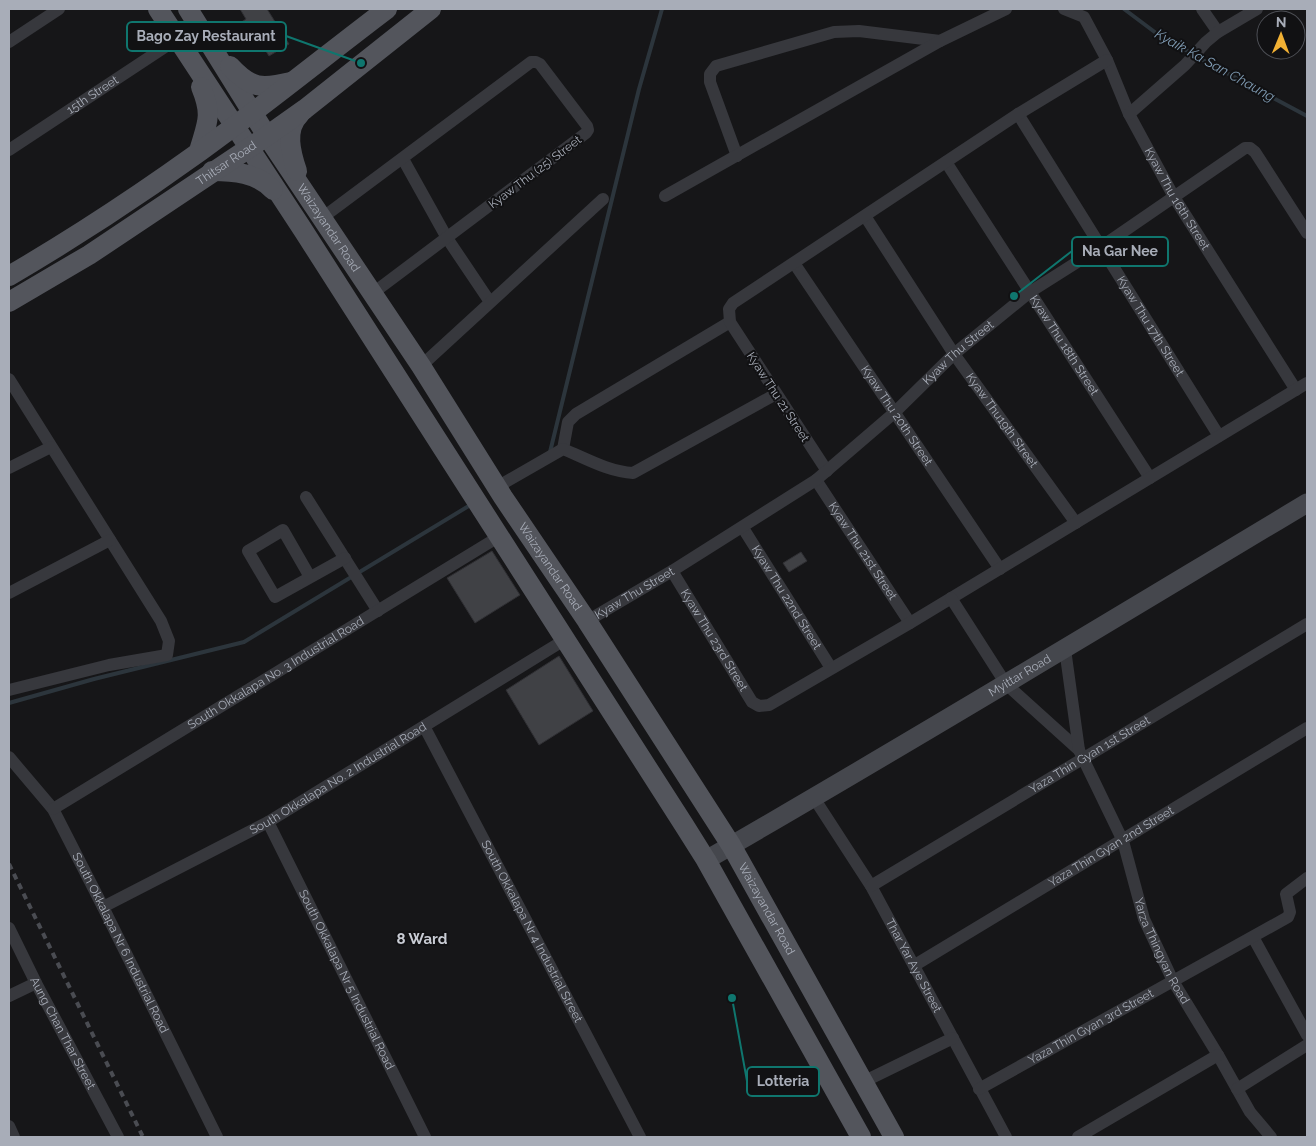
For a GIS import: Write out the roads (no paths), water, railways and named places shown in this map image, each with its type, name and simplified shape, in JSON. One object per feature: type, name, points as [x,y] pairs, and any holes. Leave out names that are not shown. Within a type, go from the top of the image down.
[{"type":"main road","name":"Waizayandar Road","points":[[158,9],[236,126],[706,860],[861,1137]]},
{"type":"main road","name":"Waizayandar Road","points":[[188,9],[208,44],[267,136],[421,366],[497,487],[731,845],[894,1137]]},
{"type":"main road","name":"Thitsar Road","points":[[9,276],[72,238],[236,126],[387,9]]},
{"type":"main road","name":"Thitsar Road","points":[[9,302],[88,255],[212,171],[250,148],[305,109],[431,9]]},
{"type":"main road","points":[[208,44],[240,77],[257,85],[268,87],[293,82]]},
{"type":"main road","points":[[190,59],[209,112],[207,130],[199,152]]},
{"type":"main road","points":[[304,192],[292,156],[289,138],[296,118],[305,109]]},
{"type":"main road","points":[[212,171],[230,171],[251,176],[268,185],[286,204]]},
{"type":"main road","points":[[424,418],[446,406]]},
{"type":"main road","name":"Myittar Road","points":[[706,860],[814,798],[1307,504]]},
{"type":"street","points":[[9,42],[59,9]]},
{"type":"street","points":[[665,196],[940,41],[1006,9]]},
{"type":"street","name":"Kyaw Thu 16th Street","points":[[1064,9],[1084,17],[1107,60],[1129,114],[1174,197],[1296,390]]},
{"type":"street","points":[[1202,9],[1218,32]]},
{"type":"street","points":[[1129,114],[1185,65],[1218,32],[1257,9]]},
{"type":"street","points":[[737,156],[710,82],[710,74],[716,66],[834,32],[859,31],[940,41]]},
{"type":"street","name":"15th Street","points":[[9,150],[177,39]]},
{"type":"street","points":[[497,487],[563,449],[568,422],[576,414],[730,322],[729,309],[733,303],[1018,114],[1107,60]]},
{"type":"street","name":"Kyaw Thu (25) Street","points":[[322,218],[531,62],[540,64],[587,126],[588,130],[586,133],[373,293]]},
{"type":"street","name":"Kyaw Thu 17th Street","points":[[1018,114],[1220,436]]},
{"type":"street","name":"Kyaw Thu Street","points":[[586,621],[672,572],[816,480],[894,413],[954,354],[1030,292],[1100,247],[1245,148],[1250,148],[1255,152],[1307,232]]},
{"type":"street","points":[[403,159],[447,238],[490,302]]},
{"type":"street","name":"Kyaw Thu 18th Street","points":[[946,162],[1150,478]]},
{"type":"street","points":[[421,366],[604,199]]},
{"type":"street","name":"Kyaw Thu19th Street","points":[[865,216],[954,354],[1076,523]]},
{"type":"street","name":"Kyaw Thu 20th Street","points":[[794,263],[1000,569]]},
{"type":"street","name":"Kyaw Thu 21 Street","points":[[730,322],[826,471]]},
{"type":"street","points":[[831,668],[910,623],[1307,383]]},
{"type":"street","points":[[9,690],[109,665],[167,655],[169,641],[161,621],[10,384]]},
{"type":"street","points":[[563,449],[624,473],[633,473],[776,394]]},
{"type":"street","points":[[9,468],[51,447]]},
{"type":"street","name":"Kyaw Thu 21st Street","points":[[816,480],[910,623]]},
{"type":"street","points":[[306,497],[378,611]]},
{"type":"street","name":"Kyaw Thu 22nd Street","points":[[743,528],[831,668]]},
{"type":"street","points":[[310,577],[283,530],[248,551],[275,597],[345,558]]},
{"type":"street","name":"South Okkalapa No. 3 Industrial Road","points":[[53,809],[500,536]]},
{"type":"street","points":[[9,593],[110,540]]},
{"type":"street","name":"Kyaw Thu 23rd Street","points":[[672,572],[752,702],[759,706],[769,705],[831,668]]},
{"type":"street","points":[[951,598],[1006,684],[1081,755]]},
{"type":"street","name":"Yaza Thin Gyan 1st Street","points":[[871,886],[1081,755],[1306,627]]},
{"type":"street","name":"South Okkalapa No. 2 Industrial Road","points":[[103,906],[268,822],[566,639]]},
{"type":"street","points":[[1065,649],[1081,755]]},
{"type":"street","name":"South Okkalapa Nr 4 Industrial Street","points":[[424,726],[640,1137]]},
{"type":"street","name":"Yaza Thin Gyan 2nd Street","points":[[914,966],[1307,728]]},
{"type":"street","name":"Yarza Thingyan Road","points":[[1081,755],[1123,841],[1144,919],[1173,981],[1250,1112],[1268,1136]]},
{"type":"street","name":"South Okkalapa Nr 6 Industrial Road","points":[[9,757],[53,809],[217,1137]]},
{"type":"street","name":"Thar Yar Aye Street","points":[[814,798],[871,886],[1006,1137]]},
{"type":"street","name":"South Okkalapa Nr 5 Industrial Road","points":[[268,822],[425,1137]]},
{"type":"street","name":"Yaza Thin Gyan 3rd Street","points":[[980,1088],[1288,917],[1290,912],[1286,894],[1307,878]]},
{"type":"street","name":"Aung Chan Thar Street","points":[[9,928],[118,1137]]},
{"type":"street","points":[[1253,937],[1307,1036]]},
{"type":"street","points":[[9,996],[36,983]]},
{"type":"street","points":[[863,1082],[952,1038]]},
{"type":"street","points":[[1237,1089],[1307,1045]]},
{"type":"street","points":[[1078,1137],[1218,1056]]},
{"type":"street","points":[[9,1126],[14,1137]]},
{"type":"waterway","points":[[550,452],[639,89],[662,9]]},
{"type":"waterway","name":"Kyaik Ka San Chaung","points":[[1124,9],[1156,33],[1191,53]]},
{"type":"waterway","name":"Kyaik Ka San Chaung","points":[[1197,57],[1307,116]]},
{"type":"waterway","points":[[9,703],[94,679],[244,642],[472,504]]},
{"type":"railway","points":[[9,864],[143,1137]]},
{"type":"place","name":"Bago Zay Restaurant","points":[[361,63]]},
{"type":"place","name":"Na Gar Nee","points":[[1014,296]]},
{"type":"place","name":"Lotteria","points":[[732,998]]},
{"type":"district","name":"8 Ward","points":[[422,939]]}]
